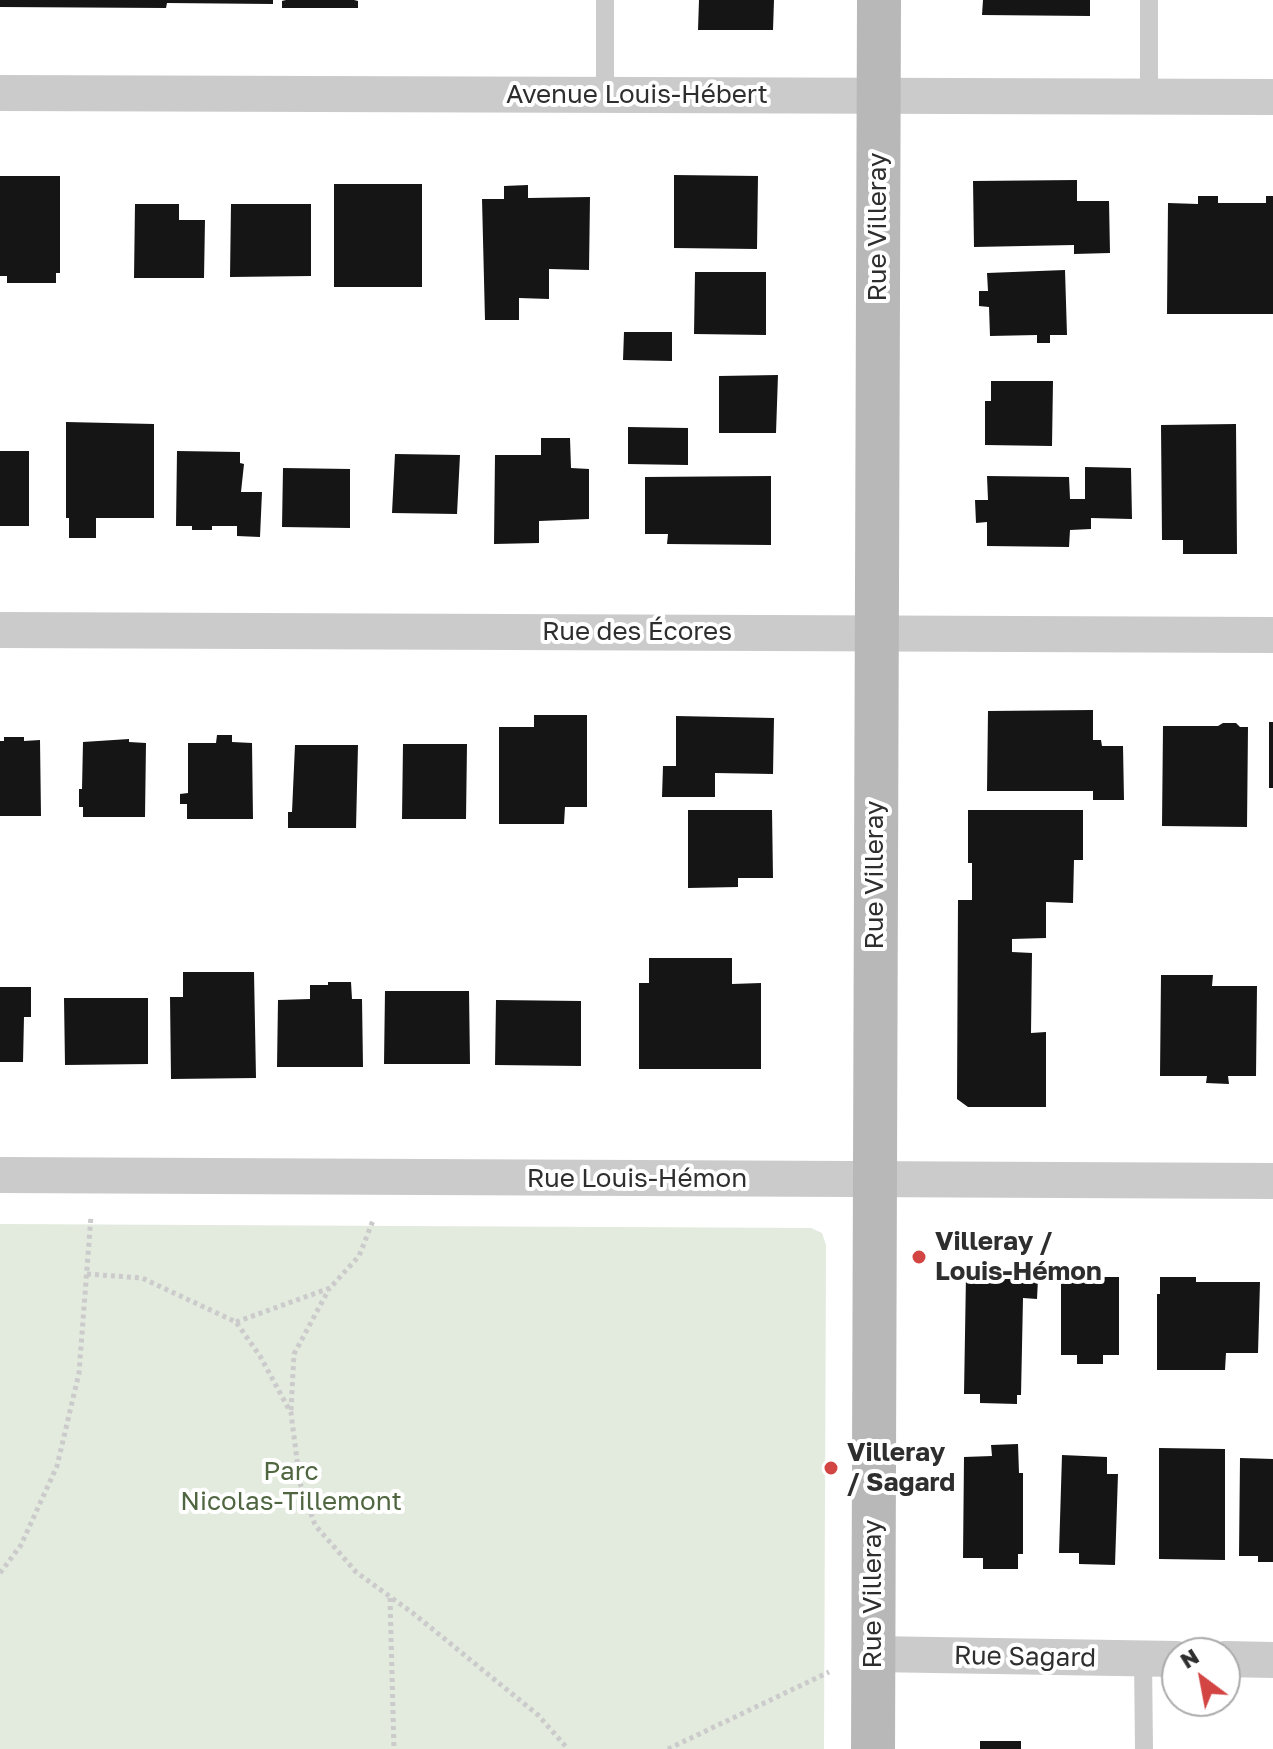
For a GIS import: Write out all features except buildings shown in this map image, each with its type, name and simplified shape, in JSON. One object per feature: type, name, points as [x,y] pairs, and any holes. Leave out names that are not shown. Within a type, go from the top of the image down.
[{"type":"street","name":"Rue Villeray","points":[[873,1749],[879,0]]},
{"type":"street","name":"Avenue Louis-Hébert","points":[[0,93],[1273,97]]},
{"type":"street","name":"Rue des Écores","points":[[0,630],[1273,635]]},
{"type":"street","name":"Rue Louis-Hémon","points":[[0,1175],[1273,1181]]},
{"type":"street","name":"Rue Sagard","points":[[873,1654],[1160,1659]]},
{"type":"street","points":[[1241,1659],[1273,1660]]},
{"type":"lane","points":[[605,0],[605,95]]},
{"type":"lane","points":[[1149,0],[1149,96]]},
{"type":"lane","points":[[1144,1749],[1160,1659]]},
{"type":"path","points":[[0,1573],[21,1545],[57,1466],[79,1373],[91,1218]]},
{"type":"path","points":[[374,1220],[359,1256],[330,1288],[294,1354],[291,1413],[300,1483],[315,1525],[356,1572],[538,1715],[568,1749]]},
{"type":"path","points":[[87,1274],[142,1278],[236,1322],[260,1356],[291,1413]]},
{"type":"path","points":[[236,1322],[330,1288]]},
{"type":"path","points":[[390,1597],[394,1749]]},
{"type":"path","points":[[668,1749],[829,1671]]},
{"type":"green space","name":"Parc Nicolas-Tillemont","points":[[0,1224],[811,1228],[822,1233],[826,1245],[824,1749],[0,1749]]},
{"type":"place","name":"Villeray / Louis-Hémon","points":[[919,1257]]},
{"type":"place","name":"Villeray / Sagard","points":[[831,1468]]}]
